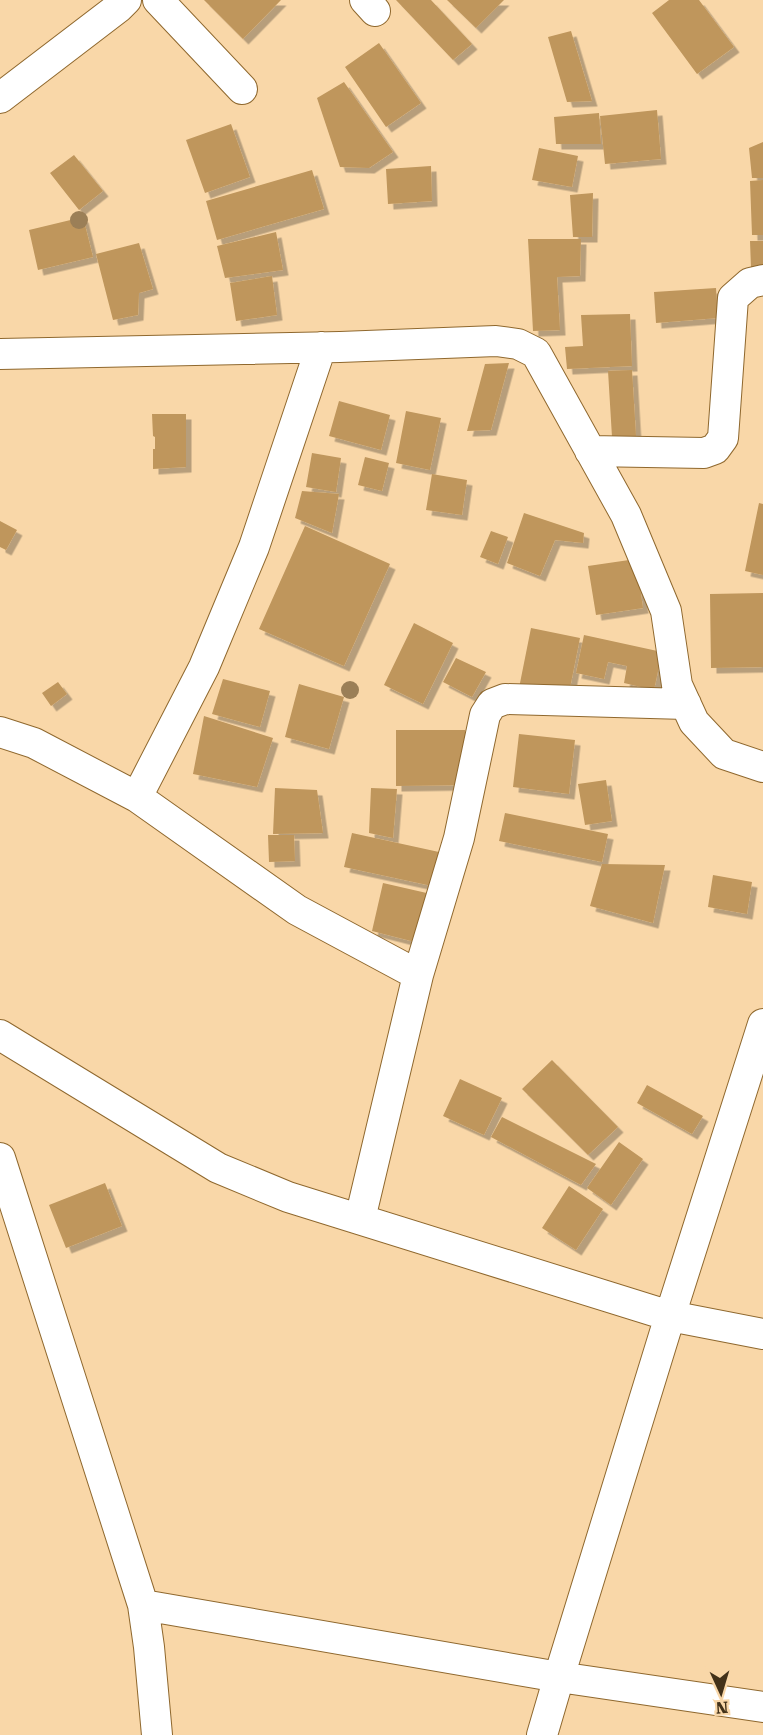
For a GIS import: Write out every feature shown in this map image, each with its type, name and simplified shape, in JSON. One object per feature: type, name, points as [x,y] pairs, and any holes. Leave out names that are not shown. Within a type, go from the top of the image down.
[{"type":"street","points":[[0,98],[126,0]]},
{"type":"street","points":[[158,0],[242,89]]},
{"type":"street","points":[[590,451],[704,453],[716,449],[723,438],[733,298],[750,283],[763,280]]},
{"type":"street","points":[[0,354],[496,341],[518,344],[536,353],[626,515],[666,611],[677,686],[694,722],[724,754],[763,767]]},
{"type":"street","points":[[137,797],[204,667],[254,547],[321,347]]},
{"type":"street","points":[[360,1219],[418,975],[459,838],[485,715],[492,704],[505,699],[686,704]]},
{"type":"street","points":[[0,732],[34,743],[137,797],[297,910],[418,975]]},
{"type":"street","points":[[542,1735],[670,1316],[763,1024]]},
{"type":"street","points":[[0,1035],[218,1168],[288,1197],[670,1316],[763,1334]]},
{"type":"street","points":[[0,1158],[143,1605],[158,1735]]},
{"type":"street","points":[[143,1605],[559,1677],[763,1707]]},
{"type":"building","points":[[204,0],[281,0],[243,39]]},
{"type":"building","points":[[396,0],[431,0],[472,44],[453,60]]},
{"type":"building","points":[[447,0],[504,0],[476,28]]},
{"type":"building","points":[[669,0],[699,0],[734,47],[697,74],[652,13]]},
{"type":"building","points":[[571,31],[592,101],[567,102],[548,37]]},
{"type":"building","points":[[379,43],[421,103],[386,127],[345,67]]},
{"type":"building","points":[[344,82],[393,152],[369,168],[340,167],[317,98]]},
{"type":"building","points":[[657,110],[661,159],[605,164],[600,116]]},
{"type":"building","points":[[599,113],[601,144],[556,144],[554,117]]},
{"type":"building","points":[[231,124],[250,177],[205,193],[186,140]]},
{"type":"building","points":[[763,142],[763,178],[752,178],[749,148]]},
{"type":"building","points":[[539,148],[578,156],[572,187],[532,180]]},
{"type":"building","points":[[74,155],[103,191],[79,210],[50,173]]},
{"type":"building","points":[[431,166],[432,201],[388,204],[386,169]]},
{"type":"building","points":[[312,170],[324,209],[217,240],[206,201]]},
{"type":"building","points":[[763,180],[763,235],[752,235],[750,181]]},
{"type":"building","points":[[593,193],[592,237],[573,237],[570,195]]},
{"type":"building","points":[[83,217],[93,257],[38,270],[29,230]]},
{"type":"building","points":[[276,232],[283,270],[225,278],[217,246]]},
{"type":"building","points":[[528,239],[581,239],[580,276],[557,277],[560,330],[533,331]]},
{"type":"building","points":[[750,241],[763,241],[763,268],[751,268]]},
{"type":"building","points":[[139,243],[153,289],[139,293],[138,315],[113,320],[96,254]]},
{"type":"building","points":[[272,276],[277,315],[236,321],[230,283]]},
{"type":"building","points":[[716,288],[718,318],[656,323],[654,292]]},
{"type":"building","points":[[630,314],[632,366],[567,369],[565,347],[583,346],[581,315]]},
{"type":"building","points":[[509,363],[491,430],[467,431],[485,364]]},
{"type":"building","points":[[632,370],[636,436],[612,437],[608,371]]},
{"type":"building","points":[[339,401],[390,415],[381,450],[329,436]]},
{"type":"building","points":[[406,411],[441,418],[430,470],[396,463]]},
{"type":"building","points":[[152,414],[186,414],[186,467],[153,469],[155,437],[153,436]]},
{"type":"building","points":[[312,453],[341,458],[336,492],[306,487]]},
{"type":"building","points":[[365,457],[389,463],[382,491],[358,485]]},
{"type":"building","points":[[432,474],[467,480],[462,515],[426,510]]},
{"type":"building","points":[[302,491],[339,494],[332,533],[295,518]]},
{"type":"building","points":[[759,503],[763,504],[763,575],[745,571]]},
{"type":"building","points":[[524,513],[584,533],[583,543],[555,540],[540,576],[507,563]]},
{"type":"building","points":[[0,521],[17,530],[6,550],[0,547]]},
{"type":"building","points":[[305,526],[390,564],[344,666],[259,629]]},
{"type":"building","points":[[491,531],[508,537],[498,564],[480,557]]},
{"type":"building","points":[[636,559],[643,608],[596,615],[588,566]]},
{"type":"building","points":[[763,593],[763,667],[711,668],[710,594]]},
{"type":"building","points":[[414,623],[453,643],[423,704],[384,685]]},
{"type":"building","points":[[531,628],[580,638],[568,698],[519,688]]},
{"type":"building","points":[[584,635],[662,652],[654,690],[624,683],[627,666],[608,662],[604,679],[576,673]]},
{"type":"building","points":[[456,658],[486,672],[472,697],[443,682]]},
{"type":"building","points":[[223,679],[270,691],[260,727],[212,714]]},
{"type":"building","points":[[58,682],[67,694],[51,706],[42,693]]},
{"type":"building","points":[[299,684],[344,697],[329,749],[285,737]]},
{"type":"building","points":[[204,716],[273,738],[257,787],[193,774]]},
{"type":"building","points":[[396,730],[465,730],[465,785],[396,786]]},
{"type":"building","points":[[519,734],[575,740],[569,794],[513,787]]},
{"type":"building","points":[[606,780],[612,821],[585,825],[578,784]]},
{"type":"building","points":[[275,788],[317,790],[323,833],[273,834]]},
{"type":"building","points":[[371,788],[397,789],[393,838],[369,833]]},
{"type":"building","points":[[505,813],[608,834],[602,862],[499,841]]},
{"type":"building","points":[[352,833],[439,852],[432,886],[344,867]]},
{"type":"building","points":[[268,835],[294,835],[295,861],[269,862]]},
{"type":"building","points":[[602,864],[665,865],[653,923],[590,906]]},
{"type":"building","points":[[713,875],[752,882],[747,914],[708,907]]},
{"type":"building","points":[[383,883],[431,894],[419,943],[372,931]]},
{"type":"building","points":[[552,1060],[618,1127],[588,1155],[522,1089]]},
{"type":"building","points":[[460,1079],[502,1098],[484,1135],[443,1116]]},
{"type":"building","points":[[647,1085],[703,1116],[692,1134],[637,1103]]},
{"type":"building","points":[[502,1117],[596,1164],[581,1185],[491,1137]]},
{"type":"building","points":[[619,1142],[643,1159],[611,1205],[587,1188]]},
{"type":"building","points":[[105,1183],[122,1226],[66,1248],[49,1205]]},
{"type":"building","points":[[569,1186],[603,1209],[576,1250],[542,1228]]}]
